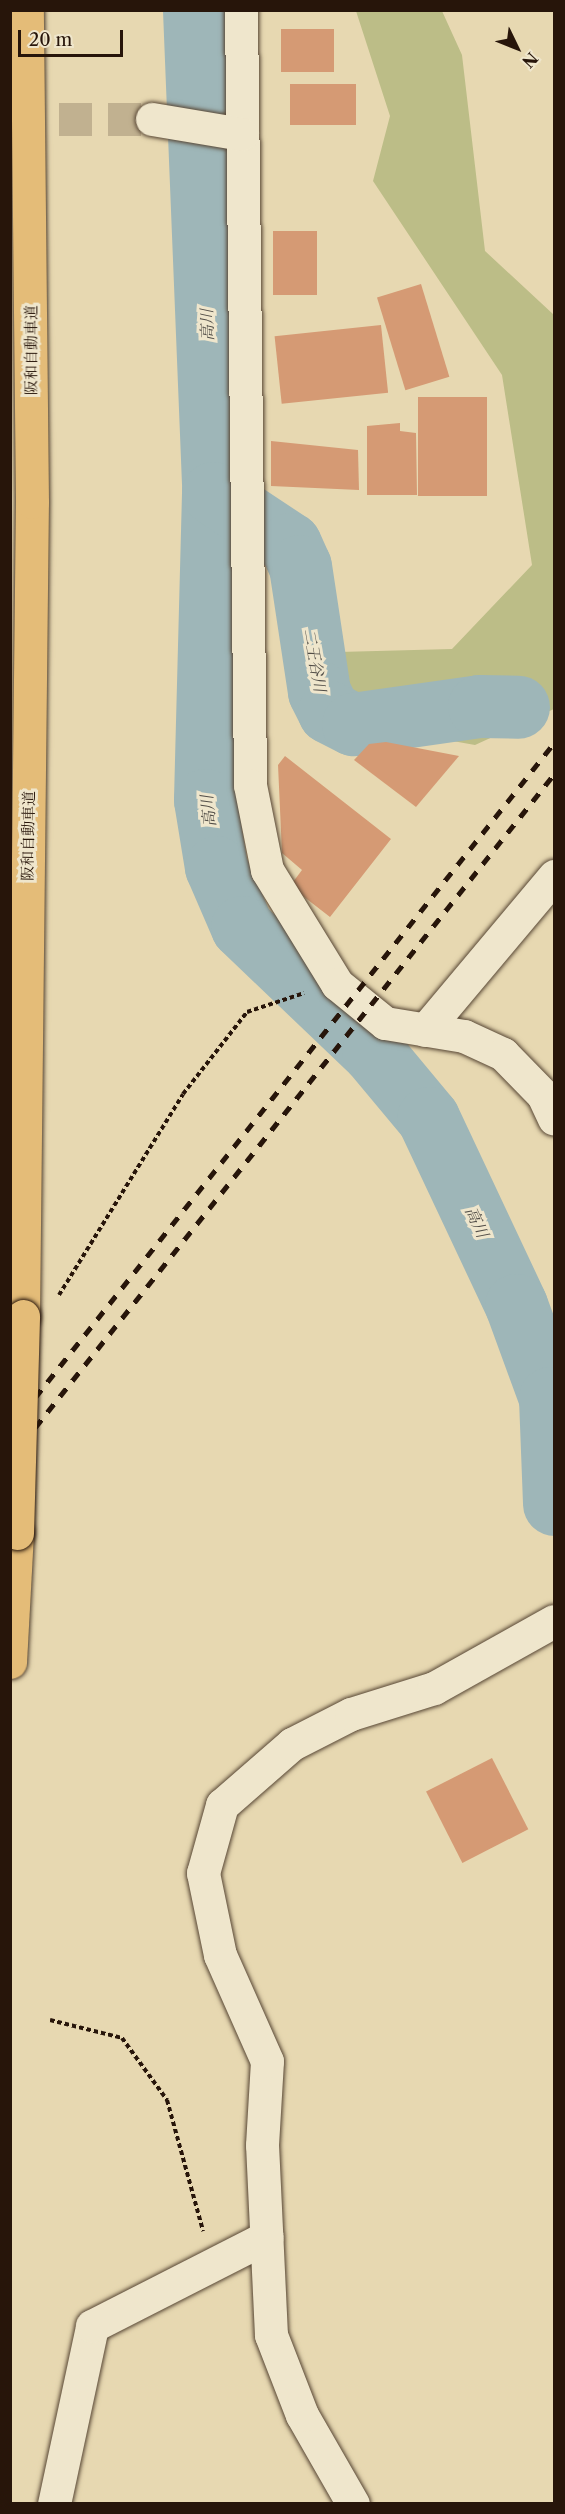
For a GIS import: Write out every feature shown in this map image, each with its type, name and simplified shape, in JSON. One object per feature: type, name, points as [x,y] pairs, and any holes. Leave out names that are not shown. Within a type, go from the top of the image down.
[{"type":"highway","name":"阪和自動車道","points":[[10,1662],[17,1533],[37,1311],[27,10]]},
{"type":"street","points":[[241,10],[236,133],[247,510],[250,785],[267,870],[337,984],[385,1023],[464,1036],[503,1054],[543,1095],[555,1119]]},
{"type":"street","points":[[152,119],[191,123],[236,133]]},
{"type":"street","points":[[425,1030],[555,876]]},
{"type":"street","points":[[353,2504],[302,2415],[271,2335],[262,2145],[267,2061],[220,1955],[203,1872],[222,1804],[292,1744],[351,1714],[434,1688],[555,1621]]},
{"type":"street","points":[[54,2504],[92,2325],[267,2237]]},
{"type":"path","points":[[37,1311],[183,1094],[247,1012],[312,988]]},
{"type":"path","points":[[50,2020],[122,2038],[167,2100],[212,2263]]},
{"type":"green space","points":[[356,11],[442,11],[462,55],[485,251],[554,315],[554,709],[475,745],[313,716],[301,653],[452,649],[532,565],[502,375],[373,181],[390,116]]},
{"type":"building","points":[[281,29],[334,29],[334,72],[281,72]]},
{"type":"building","points":[[290,84],[356,84],[356,125],[290,125]]},
{"type":"building","points":[[273,231],[317,231],[317,295],[273,295]]},
{"type":"building","points":[[421,284],[449,377],[405,390],[377,297]]},
{"type":"building","points":[[381,325],[388,393],[282,404],[275,336]]},
{"type":"building","points":[[418,397],[487,397],[487,496],[418,496]]},
{"type":"building","points":[[400,423],[400,431],[416,433],[417,495],[367,495],[367,426]]},
{"type":"building","points":[[271,441],[358,450],[359,490],[271,486]]},
{"type":"building","points":[[386,742],[459,756],[416,807],[354,760],[369,744]]},
{"type":"building","points":[[285,756],[391,839],[330,917],[290,886],[302,870],[282,853],[278,765]]},
{"type":"building","points":[[492,1758],[528,1829],[462,1863],[426,1792]]},
{"type":"waterway","name":"高川","points":[[194,10],[213,493],[205,800],[216,867],[242,927],[373,1052],[428,1118],[516,1305],[550,1398],[554,1504]]},
{"type":"waterway","name":"二王谷川","points":[[213,493],[290,544],[300,566],[319,692],[329,712],[353,724],[479,706],[518,707]]},
{"type":"tunnel","points":[[10,119],[152,119]]},
{"type":"railway","points":[[10,1429],[554,743]]},
{"type":"railway","points":[[10,1459],[554,774]]}]
